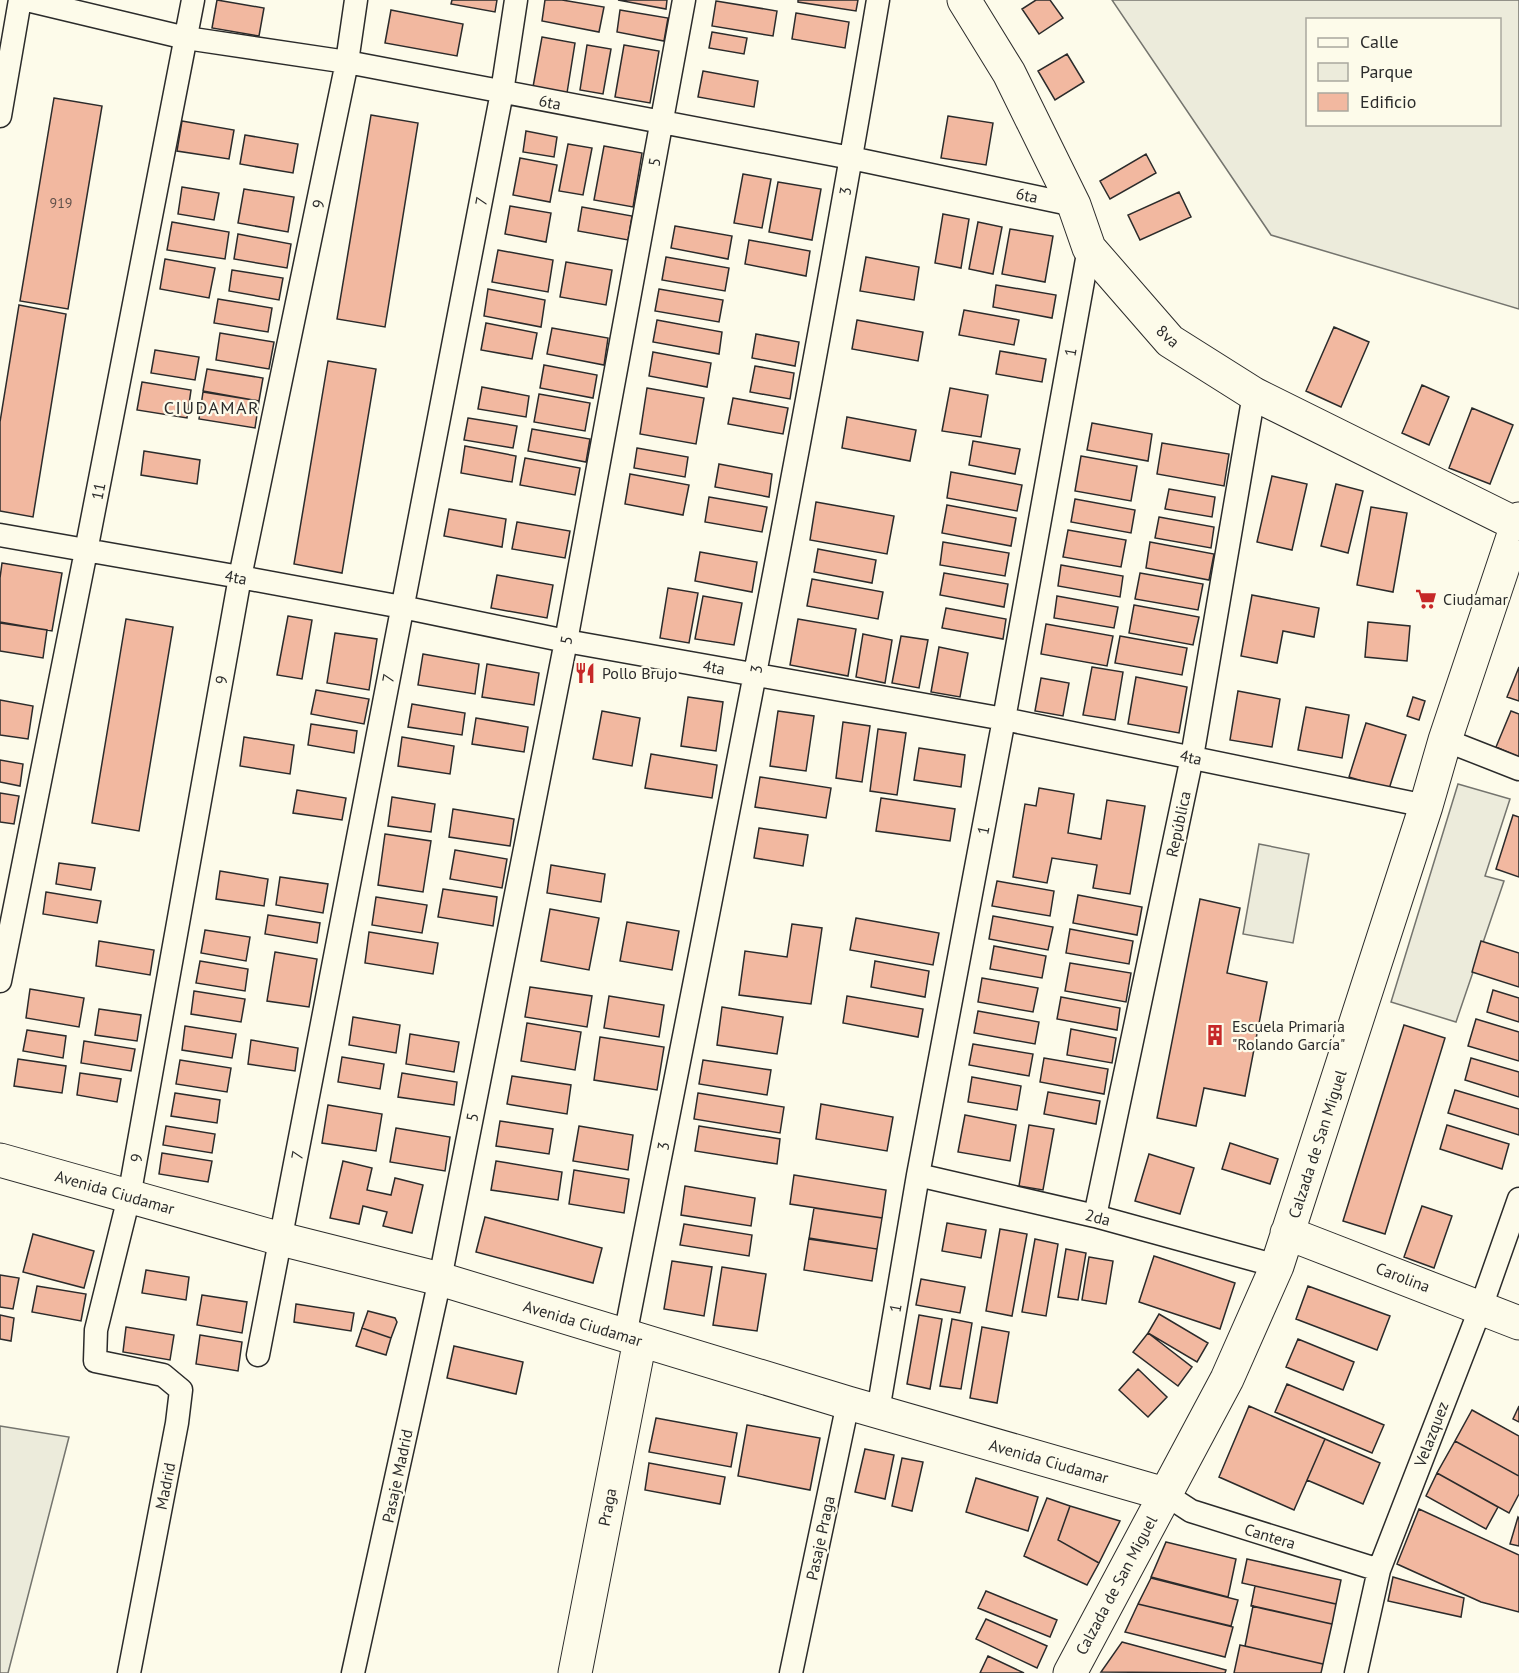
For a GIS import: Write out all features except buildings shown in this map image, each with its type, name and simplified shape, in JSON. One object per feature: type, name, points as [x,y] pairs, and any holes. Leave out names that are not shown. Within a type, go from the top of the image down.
[{"type":"main road","name":"8va","points":[[964,0],[1009,73],[1074,205],[1089,248],[1170,341],[1254,394],[1518,521]]},
{"type":"main road","name":"Calzada de San Miguel","points":[[1070,1673],[1227,1379],[1277,1266],[1426,806],[1445,740],[1518,521]]},
{"type":"main road","name":"Avenida Ciudamar","points":[[0,1160],[281,1239],[440,1279],[863,1407],[1165,1494]]},
{"type":"main road","name":"Carolina","points":[[1287,1233],[1519,1323]]},
{"type":"main road","name":"Praga","points":[[575,1673],[633,1338]]},
{"type":"street","points":[[0,116],[20,0]]},
{"type":"street","name":"6ta","points":[[27,0],[186,38],[348,62],[852,159],[1074,205]]},
{"type":"street","name":"11","points":[[0,981],[193,0]]},
{"type":"street","name":"9","points":[[96,1361],[96,1330],[129,1197],[240,577],[348,62],[356,0]]},
{"type":"street","name":"7","points":[[258,1355],[502,92],[516,0]]},
{"type":"street","name":"5","points":[[440,1279],[566,641],[684,0]]},
{"type":"street","name":"3","points":[[633,1338],[852,159],[878,0]]},
{"type":"street","name":"1","points":[[863,1407],[918,1175],[1004,719],[1089,248]]},
{"type":"street","name":"República","points":[[1095,1216],[1192,757],[1254,394]]},
{"type":"street","name":"4ta","points":[[0,535],[402,607],[566,641],[1004,719],[1426,806]]},
{"type":"street","points":[[1445,740],[1519,769]]},
{"type":"street","name":"2da","points":[[918,1175],[1095,1216],[1277,1266]]},
{"type":"street","name":"Velazquez","points":[[1356,1673],[1379,1570],[1481,1307],[1519,1199]]},
{"type":"street","name":"Pasaje Madrid","points":[[353,1673],[440,1279]]},
{"type":"street","name":"Madrid","points":[[96,1361],[163,1375],[181,1390],[177,1423],[129,1673]]},
{"type":"street","name":"Pasaje Praga","points":[[791,1673],[863,1407]]},
{"type":"street","name":"Cantera","points":[[1165,1494],[1191,1511],[1379,1570]]},
{"type":"green space","points":[[1112,0],[1519,0],[1519,309],[1271,235]]},
{"type":"green space","points":[[1458,784],[1510,799],[1485,876],[1504,881],[1456,1022],[1391,1002]]},
{"type":"green space","points":[[1259,844],[1309,854],[1293,943],[1243,934]]},
{"type":"green space","points":[[0,1426],[69,1437],[8,1673],[0,1673]]},
{"type":"place","name":"Ciudamar","points":[[1426,599]]},
{"type":"place","name":"Pollo Brujo","points":[[585,673]]},
{"type":"place","name":"Escuela Primaria \"Rolando García\"","points":[[1215,1035]]},
{"type":"district","name":"CIUDAMAR","points":[[212,408]]}]
